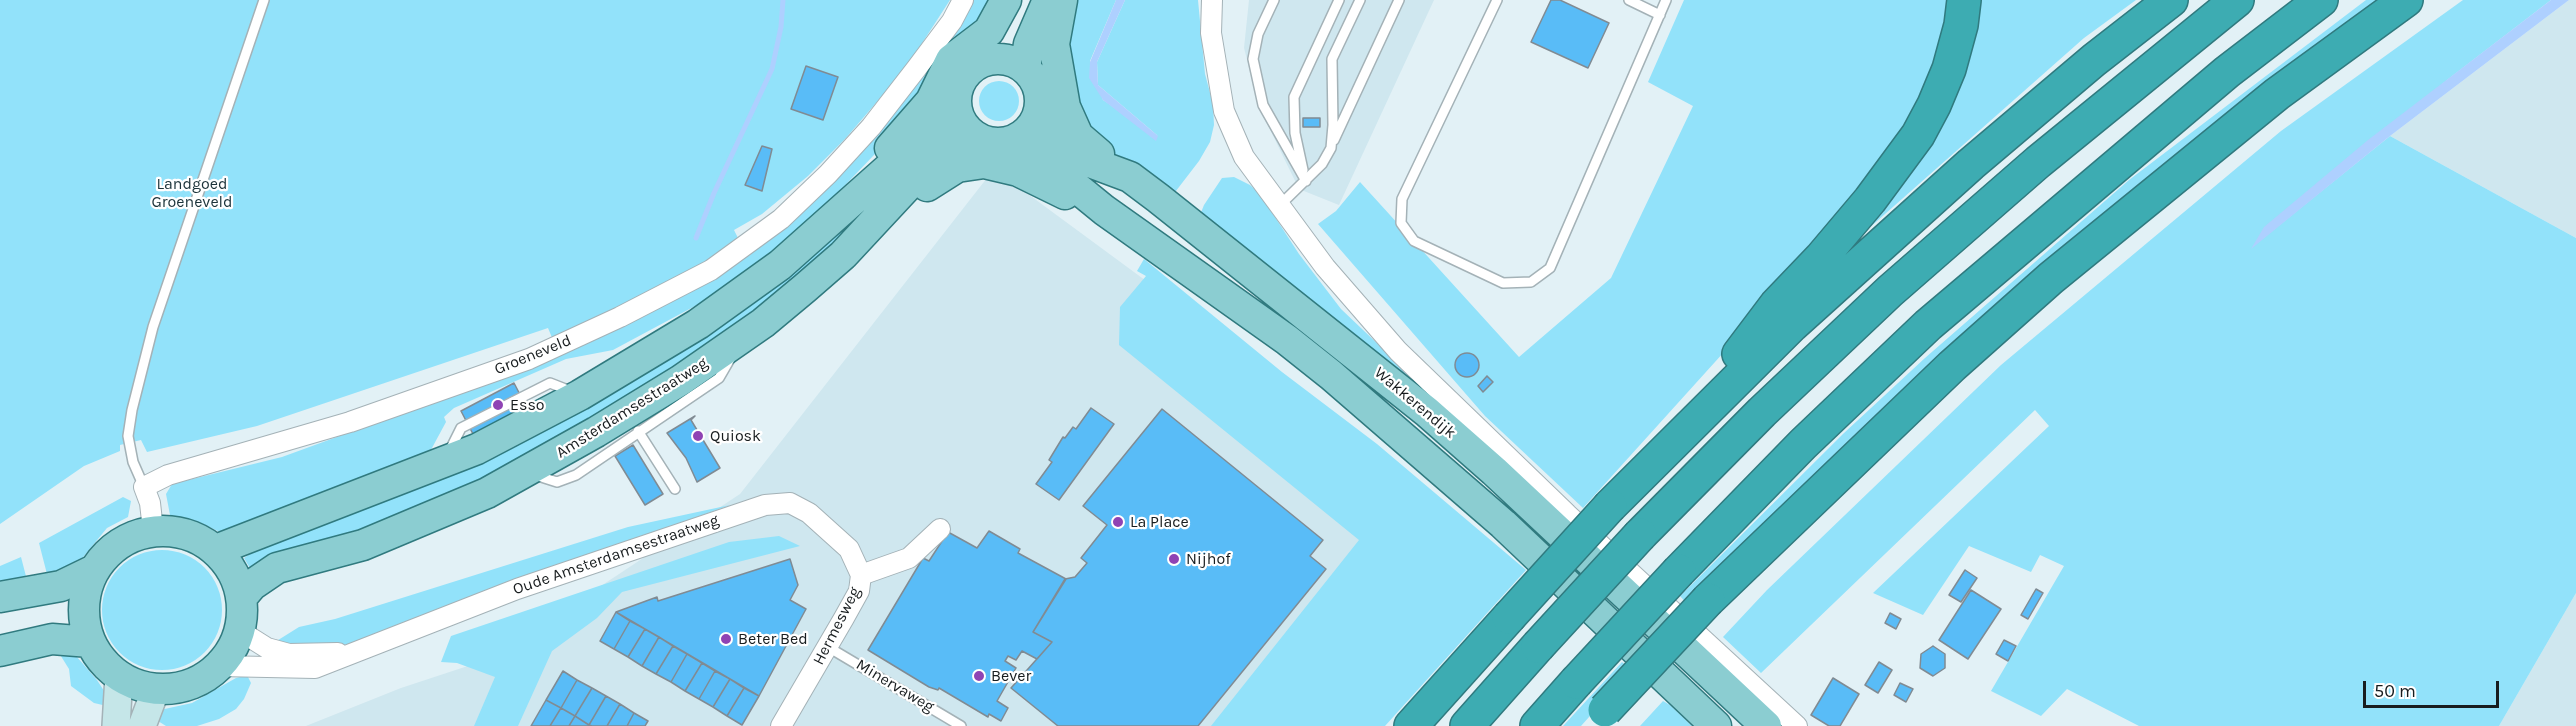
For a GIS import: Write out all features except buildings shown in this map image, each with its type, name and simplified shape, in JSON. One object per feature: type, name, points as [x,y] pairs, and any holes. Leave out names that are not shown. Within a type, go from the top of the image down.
[{"type":"highway","points":[[1671,443],[1776,305],[1821,258],[1870,200],[1918,135],[1949,69],[1961,25],[1964,0]]},
{"type":"highway","points":[[1411,726],[1610,507],[1671,443],[1792,324],[1971,164],[2094,60],[2171,0]]},
{"type":"highway","points":[[1467,726],[1640,535],[1762,412],[1890,291],[2038,162],[2237,0]]},
{"type":"highway","points":[[1538,726],[1679,571],[1803,444],[1928,325],[2227,72],[2321,0]]},
{"type":"highway","points":[[1598,718],[1708,600],[1952,366],[2051,278],[2277,94],[2406,0]]},
{"type":"main road","points":[[823,225],[931,101],[951,60],[988,31],[1006,0]]},
{"type":"main road","points":[[997,58],[1003,50],[1022,0]]},
{"type":"main road","points":[[1025,68],[1029,44],[1048,0]]},
{"type":"main road","points":[[1062,0],[1055,29],[1054,55],[1065,107],[1072,126],[1088,146],[1130,177]]},
{"type":"main road","points":[[997,58],[1012,61],[1025,68],[1032,75],[1040,92],[1027,129],[993,143],[973,136],[964,125],[956,105],[957,90],[969,70],[982,62],[997,58]]},
{"type":"main road","points":[[216,550],[444,463],[507,435],[580,395],[728,305],[780,265],[823,225],[936,129],[956,105]]},
{"type":"main road","name":"Wakkerendijk","points":[[1027,129],[1079,158],[1130,177],[1285,296],[1427,412],[1494,471],[1766,726]]},
{"type":"main road","name":"Wakkerendijk","points":[[1027,129],[1104,210],[1287,340],[1349,390],[1503,524],[1716,726]]},
{"type":"main road","name":"Amsterdamsestraatweg","points":[[241,598],[252,585],[278,568],[301,560],[329,556],[452,509],[526,472],[633,410],[741,338],[843,255],[925,167],[946,150],[973,136]]},
{"type":"main road","points":[[843,255],[936,179],[965,164],[994,164],[1018,171],[1104,210]]},
{"type":"main road","points":[[153,530],[177,531],[199,538],[216,550],[231,569],[241,598],[240,631],[229,654],[219,666],[195,683],[175,688],[156,689],[136,685],[105,665],[87,632],[84,600],[94,570],[114,546],[133,536],[153,530]]},
{"type":"main road","points":[[0,597],[61,586],[94,570]]},
{"type":"main road","points":[[0,636],[57,622],[87,632]]},
{"type":"main road","points":[[0,651],[87,632]]},
{"type":"main road","points":[[116,726],[119,676]]},
{"type":"main road","points":[[142,726],[156,689]]},
{"type":"street","name":"Groeneveld","points":[[144,487],[168,475],[384,411],[529,359],[620,317],[711,270],[781,219],[828,174],[871,127],[952,21],[963,0]]},
{"type":"street","name":"Wakkerendijk","points":[[1212,0],[1211,33],[1224,111],[1244,157],[1325,267],[1398,351],[1584,530],[1797,726]]},
{"type":"street","points":[[144,487],[150,503],[153,530]]},
{"type":"street","name":"Oude Amsterdamsestraatweg","points":[[219,666],[315,668],[346,653],[517,589],[765,505],[790,503],[809,513],[849,549],[861,575]]},
{"type":"street","name":"Hermesweg","points":[[781,726],[859,591],[861,575],[909,558],[940,529]]},
{"type":"street","name":"Oude Amsterdamsestraatweg","points":[[240,631],[267,648],[289,654],[346,653]]},
{"type":"lane","points":[[144,487],[133,462],[128,436],[134,400],[153,327],[264,0]]},
{"type":"lane","points":[[1274,0],[1258,34],[1253,59],[1263,105],[1306,181]]},
{"type":"lane","points":[[1306,181],[1294,133],[1294,97],[1339,0]]},
{"type":"lane","points":[[1331,148],[1332,59],[1359,0]]},
{"type":"lane","points":[[1279,206],[1322,164],[1399,0]]},
{"type":"lane","points":[[1497,0],[1402,199],[1401,223],[1414,241],[1503,283],[1531,282],[1550,268],[1666,0]]},
{"type":"lane","points":[[1629,0],[1660,15]]},
{"type":"lane","points":[[526,472],[557,482],[576,475],[719,378],[741,338]]},
{"type":"lane","points":[[638,431],[675,489]]},
{"type":"lane","name":"Minervaweg","points":[[828,647],[961,726]]},
{"type":"shaded area","points":[[1116,0],[1125,0],[1097,62],[1098,85],[1158,136],[1156,141],[1103,100],[1089,78],[1090,62]]},
{"type":"shaded area","points":[[1249,0],[1434,0],[1339,205],[1299,189],[1260,109],[1244,48]]},
{"type":"shaded area","points":[[2551,0],[2569,0],[2390,136],[2251,249],[2264,227],[2368,140]]},
{"type":"shaded area","points":[[2569,0],[2576,0],[2576,238],[2390,136]]},
{"type":"shaded area","points":[[994,169],[1369,445],[1351,726],[306,726],[401,688],[492,658],[740,494]]},
{"type":"shaded area","points":[[2576,593],[2576,726],[2499,726]]},
{"type":"green space","name":"Landgoed Groeneveld","points":[[0,0],[950,0],[906,68],[845,139],[808,176],[762,214],[734,230],[740,242],[680,277],[553,340],[548,328],[257,426],[147,452],[141,440],[120,445],[120,451],[84,466],[0,524]]},
{"type":"green space","points":[[968,0],[998,0],[895,133],[808,224],[751,276],[613,350],[566,359],[454,408],[444,417],[446,422],[426,459],[228,536],[199,522],[174,519],[170,515],[166,494],[172,484],[282,457],[515,372],[718,274],[750,255],[827,184]]},
{"type":"green space","points":[[1068,0],[1116,0],[1090,61],[1098,85],[1097,62],[1125,0],[1198,0],[1205,74],[1213,104],[1214,125],[1210,142],[1199,161],[1169,200],[1087,134],[1068,85]],"holes":[[[1098,85],[1158,136],[1103,100]]]},
{"type":"green space","points":[[1684,0],[1960,0],[1906,133],[1743,331],[1583,508],[1485,416],[1318,224],[1336,211],[1360,182],[1519,357],[1611,278],[1693,106],[1648,82]]},
{"type":"green space","points":[[1981,0],[2136,0],[2084,38],[1859,237],[1977,24]]},
{"type":"green space","points":[[2366,0],[2392,0],[1688,605],[1680,596],[1844,433],[1925,358],[2129,180]]},
{"type":"green space","points":[[2463,0],[2551,0],[2447,80],[2252,247],[2390,136],[2576,238],[2576,593],[2499,726],[2139,726],[2067,689],[2041,716],[1991,691],[2064,566],[2040,555],[2031,572],[1969,546],[1923,615],[1873,593],[2049,426],[2035,410],[1761,673],[1723,637],[1767,590],[2001,365],[2281,131]]},
{"type":"green space","points":[[999,81],[1013,87],[1019,101],[1013,115],[999,121],[985,115],[979,101],[985,87]]},
{"type":"green space","points":[[895,169],[905,179],[785,293],[645,392],[450,498],[251,570],[244,558],[270,540],[495,452]]},
{"type":"green space","points":[[1234,177],[1250,185],[1260,194],[1299,254],[1341,309],[1465,427],[1379,367],[1344,327],[1275,271],[1198,220],[1204,205],[1222,178]]},
{"type":"green space","points":[[1144,259],[1282,372],[1377,444],[1526,570],[1385,726],[1211,726],[1359,540],[1119,345],[1120,307],[1146,276],[1137,271]]},
{"type":"green space","points":[[123,497],[131,501],[128,517],[107,528],[75,567],[48,578],[39,543]]},
{"type":"green space","points":[[730,505],[350,644],[328,646],[275,642],[299,627],[335,619],[628,527]]},
{"type":"green space","points":[[779,536],[800,546],[622,592],[597,618],[552,651],[518,726],[474,726],[495,677],[457,663],[441,662],[451,636],[729,542]]},
{"type":"green space","points":[[162,550],[185,554],[205,567],[218,587],[222,610],[218,633],[205,653],[185,666],[162,670],[139,666],[119,653],[106,633],[102,610],[106,587],[119,567],[139,554]]},
{"type":"green space","points":[[21,557],[28,584],[0,589],[0,566]]},
{"type":"green space","points":[[70,649],[97,680],[108,697],[107,706],[94,703],[71,686],[69,669],[59,653]]},
{"type":"green space","points":[[1622,662],[1631,670],[1581,726],[1563,726]]},
{"type":"green space","points":[[247,675],[251,683],[244,699],[236,709],[219,719],[197,726],[166,726],[150,716],[160,710],[192,703],[236,678]]},
{"type":"green space","points":[[1663,701],[1670,705],[1692,726],[1640,726]]},
{"type":"waterway","points":[[696,238],[714,193],[772,69],[781,27],[783,0]]},
{"type":"place","name":"Esso","points":[[498,405]]},
{"type":"place","name":"Quiosk","points":[[698,436]]},
{"type":"place","name":"La Place","points":[[1118,522]]},
{"type":"place","name":"Nijhof","points":[[1174,559]]},
{"type":"place","name":"Beter Bed","points":[[726,639]]},
{"type":"place","name":"Bever","points":[[979,676]]}]
